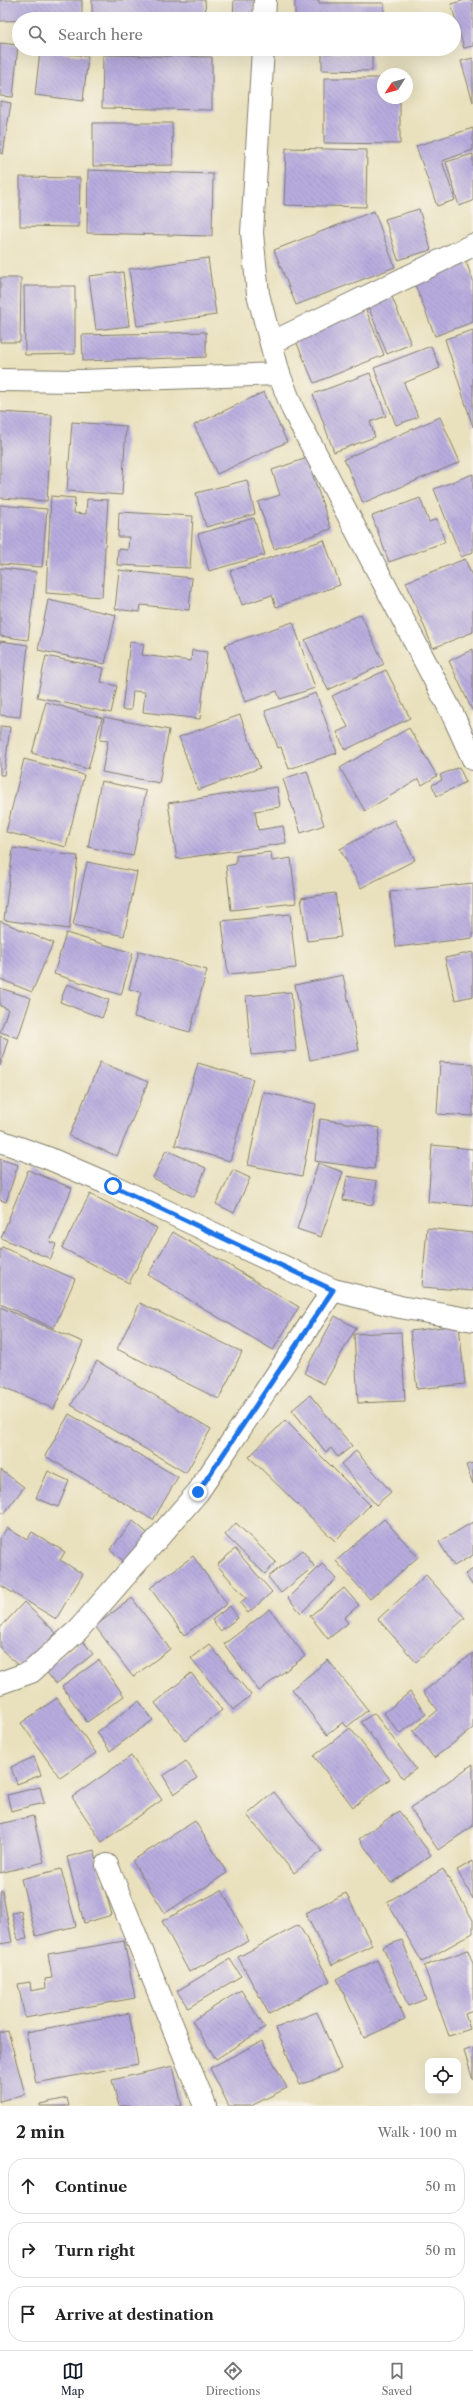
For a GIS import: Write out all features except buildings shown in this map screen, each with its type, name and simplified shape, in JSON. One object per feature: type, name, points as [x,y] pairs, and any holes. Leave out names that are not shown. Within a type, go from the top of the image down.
[{"type":"street","points":[[264,12],[265,0]]},
{"type":"street","points":[[263,56],[252,233],[258,294],[279,374],[293,410],[452,713],[473,759]]},
{"type":"street","points":[[271,343],[473,245]]},
{"type":"street","points":[[0,380],[81,381],[279,374]]},
{"type":"street","points":[[0,1141],[113,1186],[333,1290],[400,1306],[473,1320]]},
{"type":"street","points":[[0,1683],[31,1672],[78,1630],[193,1497],[333,1290]]},
{"type":"street","points":[[107,1865],[205,2106]]},
{"type":"route","points":[[113,1186],[333,1290],[198,1492]]}]
